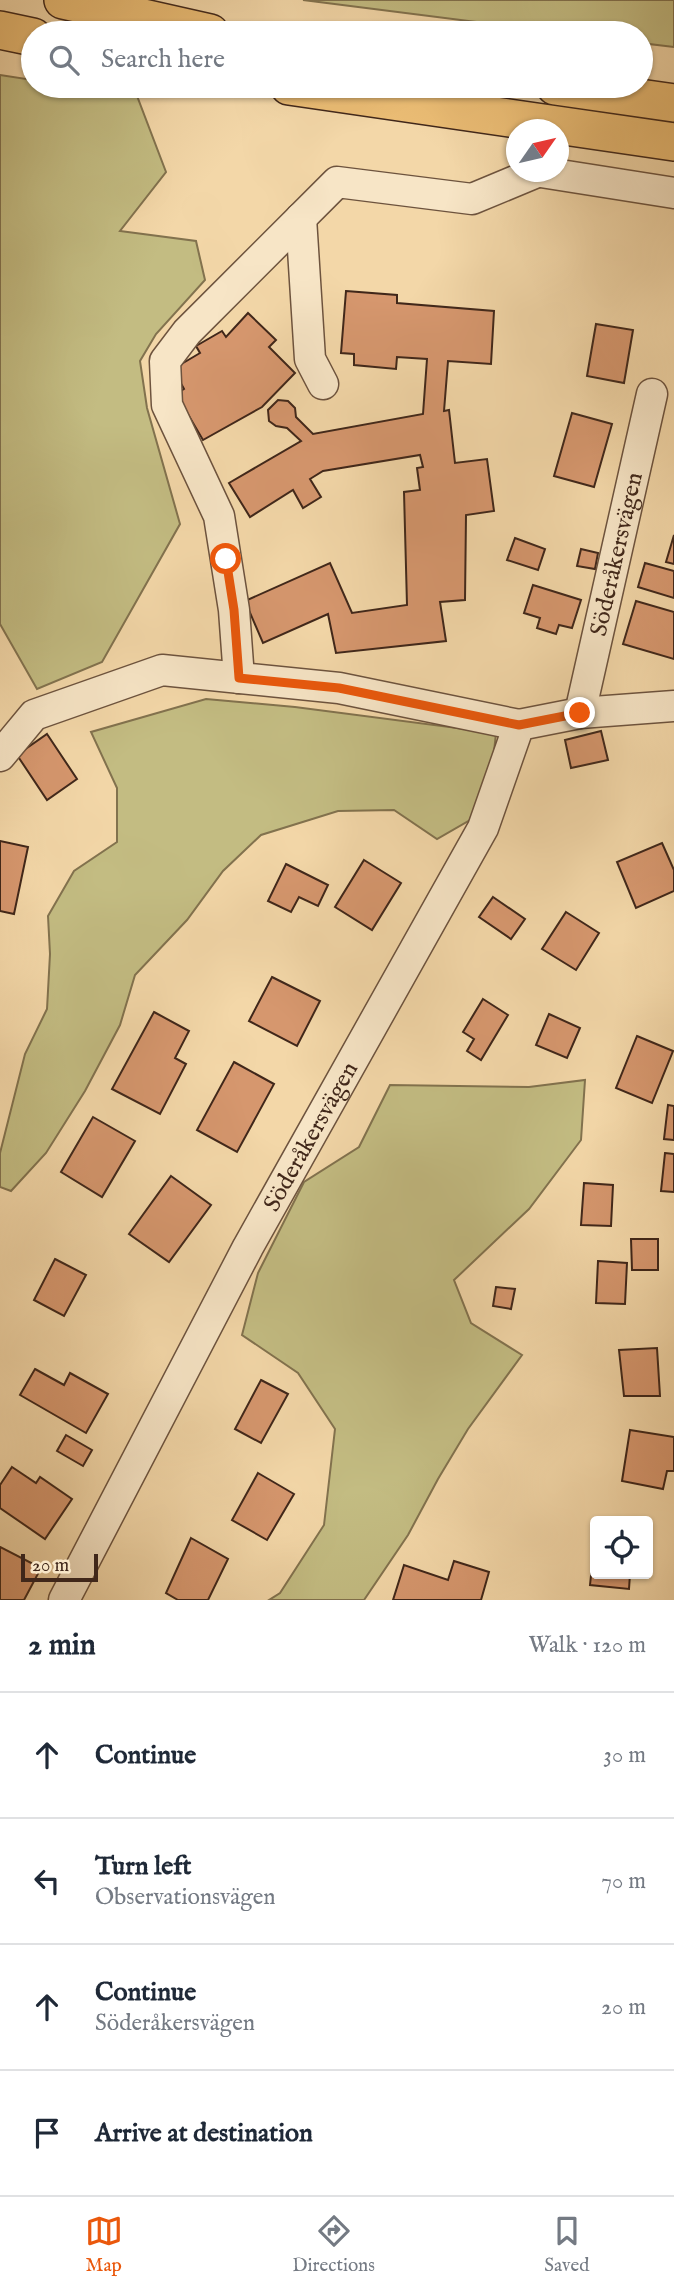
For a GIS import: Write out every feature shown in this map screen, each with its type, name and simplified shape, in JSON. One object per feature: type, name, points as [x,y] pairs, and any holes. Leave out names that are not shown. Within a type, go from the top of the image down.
[{"type":"main road","points":[[63,0],[157,21]]},
{"type":"main road","points":[[0,30],[21,34]]},
{"type":"main road","points":[[372,98],[674,142]]},
{"type":"main road","points":[[639,98],[674,103]]},
{"type":"street","points":[[569,176],[674,192]]},
{"type":"street","points":[[239,678],[234,610],[219,516],[167,405],[164,361],[187,332],[337,183],[472,199],[514,182]]},
{"type":"street","points":[[301,218],[310,359],[323,384]]},
{"type":"street","name":"Söderåkersvägen","points":[[580,713],[652,394]]},
{"type":"street","points":[[0,756],[34,715],[162,670],[339,688],[519,725],[580,713],[674,706]]},
{"type":"street","name":"Söderåkersvägen","points":[[64,1600],[248,1247],[483,828],[519,725]]},
{"type":"shaded area","points":[[303,0],[674,0],[674,47],[653,44],[653,21],[468,21]]},
{"type":"shaded area","points":[[0,75],[21,78],[21,98],[138,98],[166,172],[120,231],[196,241],[205,280],[156,334],[140,361],[147,408],[180,524],[102,662],[37,689],[0,624]]},
{"type":"shaded area","points":[[206,699],[295,707],[496,733],[493,761],[470,820],[437,839],[394,810],[338,811],[261,835],[223,871],[187,920],[135,975],[120,1025],[85,1091],[46,1153],[11,1191],[0,1187],[0,1153],[25,1054],[47,1009],[50,954],[48,916],[74,871],[117,842],[117,788],[91,732]]},
{"type":"shaded area","points":[[585,1080],[581,1140],[529,1209],[454,1280],[471,1323],[522,1355],[468,1429],[408,1535],[364,1600],[269,1600],[280,1593],[324,1525],[335,1429],[298,1373],[242,1335],[258,1273],[304,1182],[359,1147],[390,1085],[529,1087]]},
{"type":"building","points":[[346,291],[397,295],[397,303],[494,311],[491,364],[448,361],[444,411],[449,410],[455,463],[487,459],[494,511],[466,515],[465,600],[440,602],[446,641],[336,653],[328,614],[263,643],[245,601],[330,563],[352,613],[407,605],[404,492],[420,490],[417,468],[423,467],[420,455],[323,471],[310,479],[321,497],[303,508],[293,490],[250,517],[229,483],[301,441],[287,428],[276,426],[269,421],[268,410],[278,400],[288,401],[295,408],[296,417],[313,434],[423,414],[427,359],[397,357],[396,369],[354,365],[354,354],[341,353]]},
{"type":"building","points":[[248,313],[276,340],[269,347],[295,373],[262,407],[203,440],[176,394],[184,389],[173,369],[200,353],[196,346],[222,331],[226,337]]},
{"type":"building","points":[[596,324],[633,330],[624,383],[587,376]]},
{"type":"building","points":[[572,413],[612,424],[594,487],[554,476]]},
{"type":"building","points":[[674,535],[674,564],[666,562]]},
{"type":"building","points":[[515,538],[545,549],[538,570],[507,560]]},
{"type":"building","points":[[581,549],[598,553],[595,569],[577,566]]},
{"type":"building","points":[[645,563],[674,571],[674,598],[638,587]]},
{"type":"building","points":[[533,585],[581,600],[572,628],[559,625],[556,634],[537,628],[540,618],[524,613]]},
{"type":"building","points":[[636,601],[674,612],[674,659],[623,644]]},
{"type":"building","points":[[601,731],[608,760],[571,768],[565,740]]},
{"type":"building","points":[[47,734],[77,779],[47,800],[17,755]]},
{"type":"building","points":[[0,841],[28,847],[14,914],[0,911]]},
{"type":"building","points":[[662,843],[674,870],[674,891],[636,908],[617,862]]},
{"type":"building","points":[[364,860],[401,883],[372,930],[335,907]]},
{"type":"building","points":[[286,864],[328,885],[318,906],[299,897],[291,912],[268,901]]},
{"type":"building","points":[[493,897],[525,919],[511,939],[479,917]]},
{"type":"building","points":[[566,912],[599,933],[576,970],[542,949]]},
{"type":"building","points":[[272,977],[320,1001],[297,1046],[249,1021]]},
{"type":"building","points":[[483,999],[508,1015],[481,1060],[467,1051],[474,1039],[463,1032]]},
{"type":"building","points":[[154,1012],[189,1031],[175,1058],[186,1064],[160,1114],[112,1089]]},
{"type":"building","points":[[549,1014],[580,1028],[567,1058],[536,1045]]},
{"type":"building","points":[[637,1036],[673,1051],[652,1103],[616,1088]]},
{"type":"building","points":[[234,1062],[274,1084],[237,1152],[197,1130]]},
{"type":"building","points":[[668,1105],[674,1106],[674,1140],[664,1139]]},
{"type":"building","points":[[93,1117],[135,1141],[102,1197],[61,1172]]},
{"type":"building","points":[[665,1153],[674,1154],[674,1192],[661,1191]]},
{"type":"building","points":[[171,1176],[211,1205],[169,1262],[129,1234]]},
{"type":"building","points":[[584,1183],[613,1185],[611,1226],[581,1225]]},
{"type":"building","points":[[631,1239],[658,1239],[658,1270],[632,1270]]},
{"type":"building","points":[[55,1259],[86,1275],[64,1316],[34,1300]]},
{"type":"building","points":[[598,1261],[627,1263],[625,1304],[596,1303]]},
{"type":"building","points":[[496,1287],[515,1289],[511,1309],[493,1306]]},
{"type":"building","points":[[657,1348],[660,1396],[624,1396],[619,1350]]},
{"type":"building","points":[[35,1369],[64,1385],[70,1373],[108,1394],[86,1433],[20,1395]]},
{"type":"building","points":[[261,1380],[288,1394],[261,1443],[235,1429]]},
{"type":"building","points":[[630,1430],[674,1437],[674,1471],[667,1471],[663,1489],[622,1481]]},
{"type":"building","points":[[66,1435],[92,1450],[83,1466],[57,1451]]},
{"type":"building","points":[[12,1467],[36,1483],[40,1477],[72,1499],[45,1539],[0,1508],[0,1485]]},
{"type":"building","points":[[258,1473],[294,1494],[267,1540],[232,1520]]},
{"type":"building","points":[[191,1538],[228,1559],[208,1600],[178,1600],[166,1593]]},
{"type":"building","points":[[0,1547],[41,1568],[24,1600],[0,1600]]},
{"type":"building","points":[[454,1561],[489,1572],[481,1600],[393,1600],[404,1565],[448,1580]]},
{"type":"building","points":[[591,1579],[630,1579],[629,1589],[590,1585]]},
{"type":"route","points":[[226,559],[234,610],[239,678],[339,688],[519,725],[580,713]]}]
